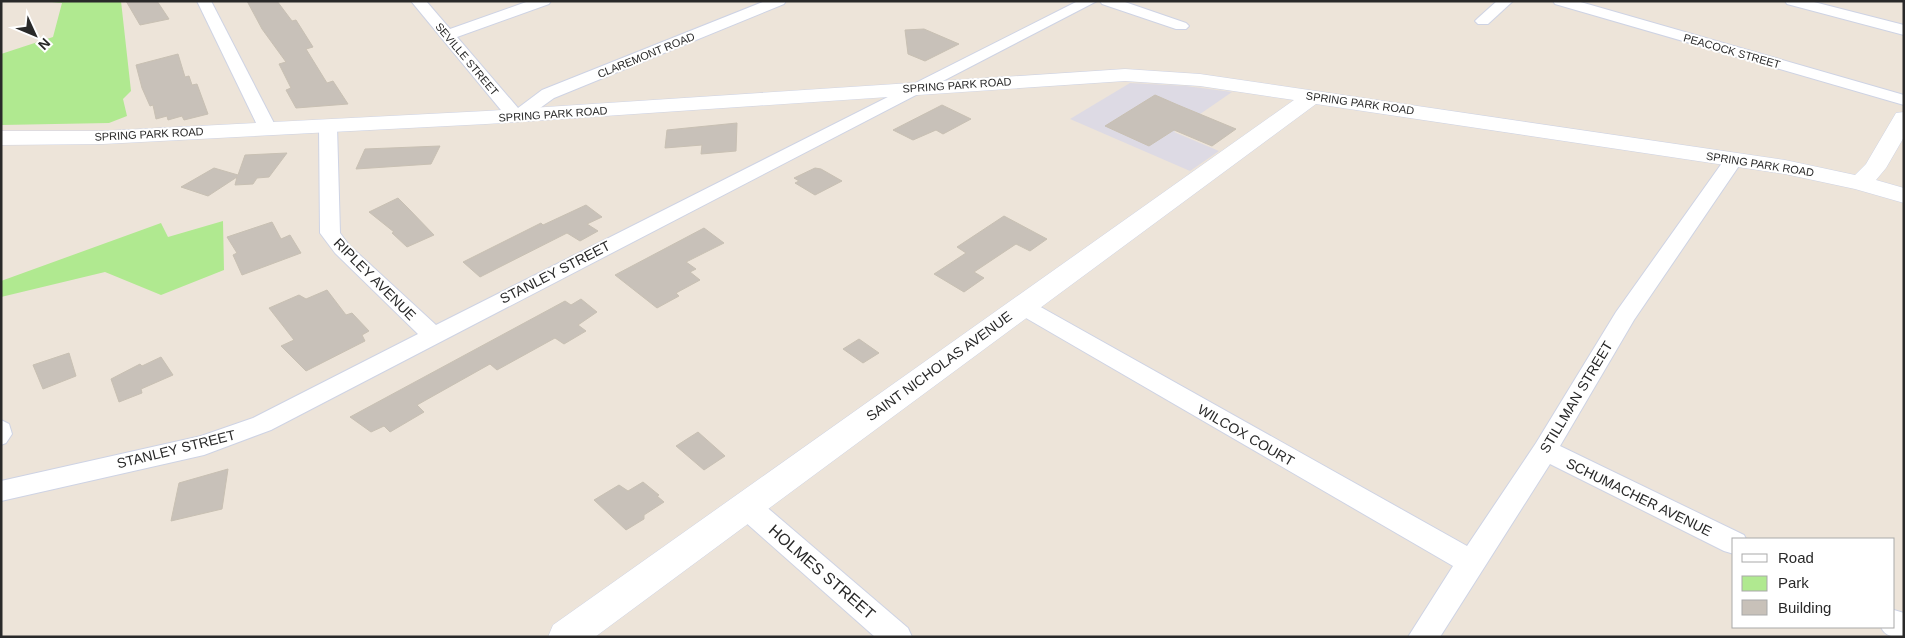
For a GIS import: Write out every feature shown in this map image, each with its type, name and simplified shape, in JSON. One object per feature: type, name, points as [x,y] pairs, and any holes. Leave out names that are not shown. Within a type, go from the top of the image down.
[{"type":"main road","name":"SPRING PARK ROAD","points":[[1,138],[78,137],[516,116],[1125,74],[1190,78],[1805,171],[1860,183],[1904,196]]},
{"type":"main road","name":"SAINT NICHOLAS AVENUE","points":[[566,637],[1312,96]]},
{"type":"main road","points":[[1860,183],[1875,168],[1904,118]]},
{"type":"street","points":[[204,1],[268,128]]},
{"type":"street","name":"SEVILLE STREET","points":[[418,1],[516,116]]},
{"type":"street","points":[[447,35],[544,1]]},
{"type":"street","name":"CLAREMONT ROAD","points":[[516,116],[548,94],[779,1]]},
{"type":"street","name":"STANLEY STREET","points":[[1,491],[204,445],[235,435],[1090,1]]},
{"type":"street","points":[[1107,1],[1181,26]]},
{"type":"street","points":[[1483,21],[1506,1]]},
{"type":"street","name":"PEACOCK STREET","points":[[1560,1],[1904,100]]},
{"type":"street","points":[[1792,1],[1904,30]]},
{"type":"street","name":"RIPLEY AVENUE","points":[[328,126],[330,233],[342,249],[432,335]]},
{"type":"street","name":"STILLMAN STREET","points":[[1423,637],[1545,450],[1624,317],[1734,160]]},
{"type":"street","name":"WILCOX COURT","points":[[1022,306],[1471,562]]},
{"type":"street","name":"SCHUMACHER AVENUE","points":[[1545,450],[1732,542]]},
{"type":"street","name":"HOLMES STREET","points":[[746,506],[897,637]]},
{"type":"lane","points":[[1,425],[5,427],[6,434],[1,440]]},
{"type":"shaded area","points":[[1130,83],[1186,86],[1232,92],[1174,132],[1219,151],[1190,171],[1070,119]]},
{"type":"green space","points":[[42,1],[121,1],[131,91],[123,99],[127,116],[109,123],[1,125],[1,54],[53,37],[62,3]]},
{"type":"green space","points":[[223,221],[224,270],[161,295],[105,272],[1,297],[1,281],[161,223],[168,237]]},
{"type":"building","points":[[126,1],[157,1],[169,19],[140,25]]},
{"type":"building","points":[[247,1],[277,1],[292,21],[296,20],[313,47],[306,49],[327,83],[333,81],[348,104],[296,108],[286,90],[291,88],[279,64],[286,62],[262,29]]},
{"type":"building","points":[[924,29],[959,44],[925,61],[908,54],[905,30]]},
{"type":"building","points":[[178,54],[185,77],[189,76],[192,85],[197,84],[208,114],[184,120],[182,116],[168,120],[167,116],[156,119],[153,105],[150,106],[142,88],[136,65]]},
{"type":"building","points":[[1155,95],[1236,129],[1212,146],[1174,130],[1149,146],[1105,126]]},
{"type":"building","points":[[942,105],[971,119],[943,134],[936,130],[913,140],[893,130]]},
{"type":"building","points":[[737,123],[736,151],[701,154],[702,145],[665,148],[667,130]]},
{"type":"building","points":[[440,146],[431,164],[356,169],[365,149]]},
{"type":"building","points":[[287,153],[269,177],[257,178],[253,184],[235,185],[237,177],[208,196],[181,187],[214,168],[238,175],[245,155]]},
{"type":"building","points":[[815,168],[821,169],[842,181],[815,195],[795,183],[799,181],[794,178]]},
{"type":"building","points":[[398,198],[434,235],[407,247],[392,233],[394,232],[369,212]]},
{"type":"building","points":[[586,205],[602,217],[587,224],[598,231],[580,241],[567,233],[480,277],[463,262],[541,223],[543,225]]},
{"type":"building","points":[[1004,216],[1047,239],[1030,251],[1016,244],[974,272],[984,278],[964,292],[934,274],[966,253],[957,247]]},
{"type":"building","points":[[272,222],[281,239],[290,235],[301,253],[242,275],[233,255],[237,253],[227,237]]},
{"type":"building","points":[[704,228],[724,243],[686,262],[696,269],[690,272],[700,280],[676,293],[679,296],[657,308],[615,275]]},
{"type":"building","points":[[327,290],[346,315],[352,313],[369,331],[362,335],[365,341],[306,371],[281,346],[294,340],[269,308],[299,295],[306,299]]},
{"type":"building","points":[[581,299],[597,312],[578,325],[586,331],[564,344],[555,338],[497,370],[490,364],[417,405],[424,412],[390,432],[384,426],[371,432],[350,417],[565,301],[571,305]]},
{"type":"building","points":[[859,339],[879,353],[863,363],[843,349]]},
{"type":"building","points":[[69,353],[76,376],[43,389],[33,365]]},
{"type":"building","points":[[161,357],[173,375],[141,389],[142,393],[119,402],[111,379],[140,364],[142,366]]},
{"type":"building","points":[[698,432],[725,456],[704,470],[676,446]]},
{"type":"building","points":[[228,469],[222,509],[171,521],[179,483]]},
{"type":"building","points":[[643,482],[659,495],[657,496],[664,502],[644,515],[644,519],[626,530],[594,500],[619,485],[628,491]]}]
